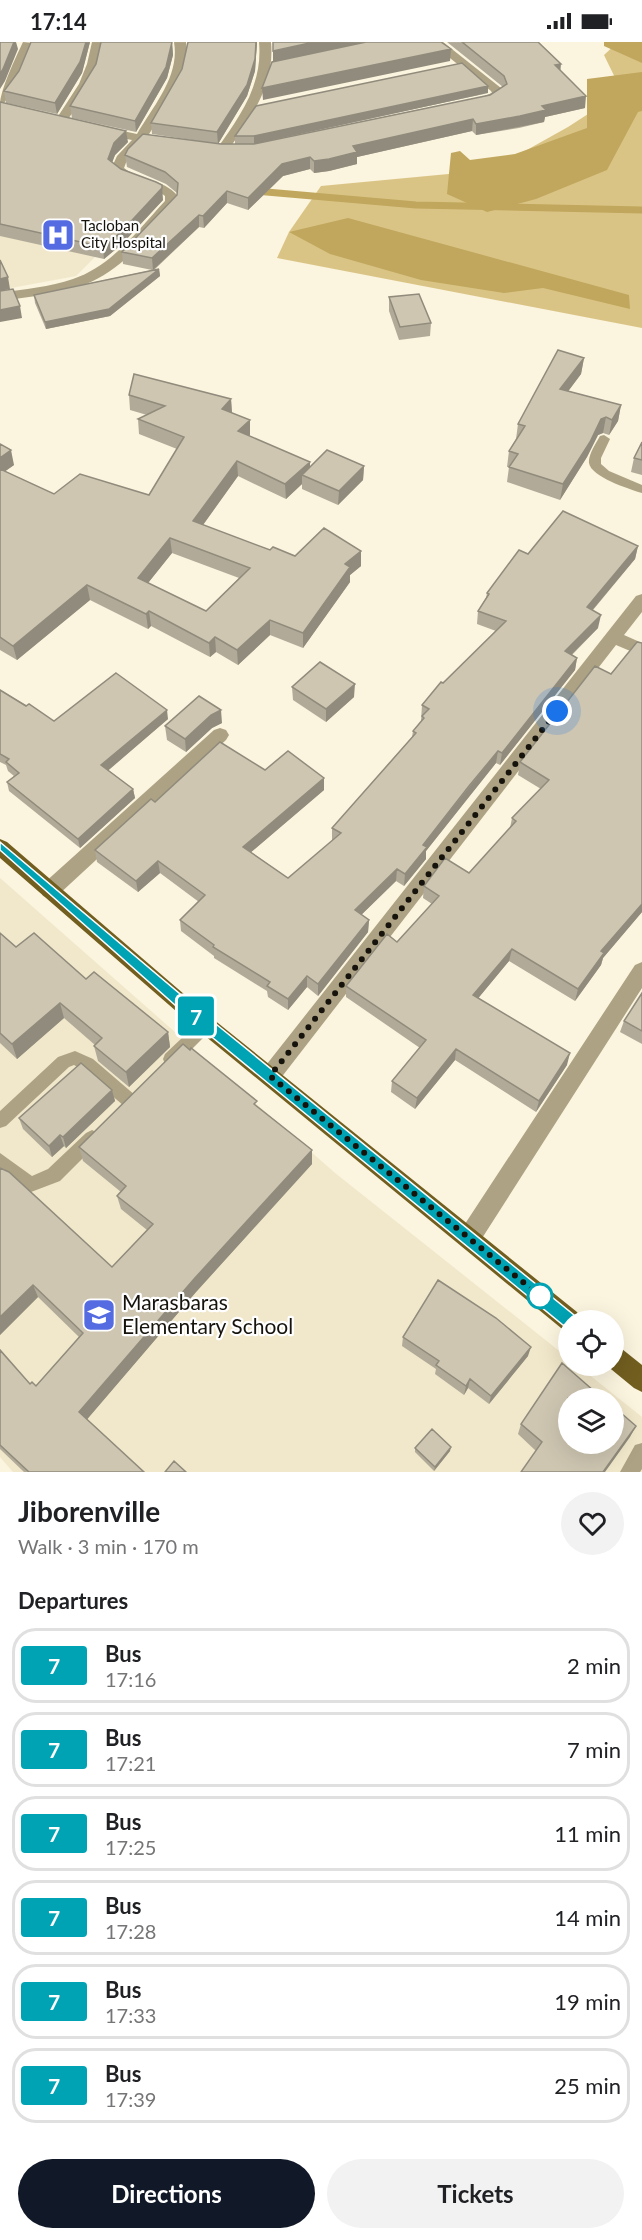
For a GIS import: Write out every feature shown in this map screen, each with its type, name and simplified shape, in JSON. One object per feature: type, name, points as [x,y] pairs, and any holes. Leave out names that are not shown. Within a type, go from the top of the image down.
[{"type":"main road","points":[[0,847],[206,1025],[558,1311]]},
{"type":"main road","points":[[624,1365],[642,1380]]},
{"type":"street","points":[[62,121],[79,97],[95,65],[98,42]]},
{"type":"street","points":[[0,297],[64,285],[90,277],[108,267],[171,202],[171,195],[166,190],[123,174],[117,169],[121,159],[140,139],[178,75],[182,56],[180,42]]},
{"type":"street","points":[[222,150],[257,106],[273,67],[265,42]]},
{"type":"street","points":[[436,42],[459,66],[497,90],[498,95],[466,105]]},
{"type":"street","points":[[0,100],[17,74],[29,43]]},
{"type":"street","points":[[95,129],[175,144]]},
{"type":"street","points":[[270,1076],[615,638],[642,600]]},
{"type":"street","points":[[615,638],[642,650]]},
{"type":"street","points":[[50,890],[220,735]]},
{"type":"street","points":[[469,1238],[642,971]]},
{"type":"lane","points":[[604,440],[595,458],[595,465],[605,474],[642,489]]},
{"type":"lane","points":[[159,1072],[206,1025]]},
{"type":"lane","points":[[0,1121],[64,1062],[75,1058],[87,1064],[126,1105],[144,1086]]},
{"type":"lane","points":[[0,1161],[13,1174],[31,1184],[54,1174],[105,1125]]},
{"type":"lane","points":[[629,1472],[642,1452]]},
{"type":"shaded area","points":[[604,42],[642,42],[642,63],[604,46]]},
{"type":"shaded area","points":[[618,42],[642,42],[642,328],[277,258],[289,232],[321,186],[491,170],[568,127],[622,92],[604,55]]},
{"type":"shaded area","points":[[642,72],[642,111],[638,112],[607,170],[536,199],[487,212],[447,194],[451,153],[460,151],[470,160],[515,154],[587,128],[587,79]]},
{"type":"shaded area","name":"Tacloban City Hospital","points":[[0,147],[158,194],[76,276],[0,290]]},
{"type":"shaded area","points":[[348,218],[629,295],[630,309],[543,288],[504,293],[421,280],[330,254],[289,232]]},
{"type":"shaded area","points":[[0,878],[335,1173],[558,1350],[558,1376],[591,1376],[606,1388],[558,1388],[558,1454],[624,1454],[624,1403],[642,1417],[642,1472],[13,1472],[0,1457]]},
{"type":"building","points":[[0,42],[14,42],[0,74]]},
{"type":"building","points":[[31,42],[86,42],[80,62],[55,103],[4,91],[19,71]]},
{"type":"building","points":[[101,42],[172,42],[166,67],[135,121],[70,106],[96,64]]},
{"type":"building","points":[[188,42],[256,42],[255,59],[247,85],[217,132],[151,123],[182,69]]},
{"type":"building","points":[[273,42],[314,42],[273,51]]},
{"type":"building","points":[[366,42],[441,42],[451,49],[262,88],[272,62]]},
{"type":"building","points":[[462,42],[538,42],[561,64],[555,65],[586,96],[542,106],[546,110],[520,116],[476,124],[473,119],[353,146],[357,152],[329,159],[314,161],[310,157],[282,164],[248,198],[227,191],[203,216],[199,215],[152,258],[122,252],[177,195],[178,183],[165,172],[125,155],[143,134],[221,144],[254,144],[490,95],[507,84],[504,76]]},
{"type":"building","points":[[462,63],[488,86],[254,136],[235,136],[256,106]]},
{"type":"building","name":"Tacloban City Hospital","points":[[0,102],[126,131],[114,143],[108,159],[121,169],[156,182],[162,185],[162,188],[121,232],[103,247],[0,224]]},
{"type":"building","points":[[0,260],[8,277],[0,279]]},
{"type":"building","points":[[159,269],[109,309],[45,322],[34,295]]},
{"type":"building","points":[[13,289],[20,306],[0,310],[0,291]]},
{"type":"building","points":[[419,294],[431,323],[400,327],[389,297]]},
{"type":"building","points":[[558,350],[584,358],[560,389],[621,405],[612,420],[606,417],[601,419],[590,442],[563,484],[509,467],[518,454],[509,451],[525,426],[518,424]]},
{"type":"building","points":[[134,374],[231,399],[222,409],[250,420],[238,431],[310,462],[285,484],[237,461],[193,521],[270,550],[273,547],[295,556],[324,528],[361,551],[345,564],[350,567],[303,633],[270,620],[237,650],[215,637],[209,643],[149,611],[146,614],[87,585],[13,646],[0,637],[0,469],[54,494],[80,474],[149,495],[184,437],[138,419],[165,406],[129,395]],"holes":[[[170,538],[250,568],[206,611],[138,578]]]},
{"type":"building","points":[[642,442],[642,460],[634,458]]},
{"type":"building","points":[[0,444],[11,450],[0,458]]},
{"type":"building","points":[[327,450],[364,466],[339,491],[302,475]]},
{"type":"building","points":[[563,511],[638,546],[587,607],[601,615],[565,651],[577,658],[502,753],[498,751],[469,786],[423,845],[427,847],[405,874],[397,869],[355,910],[369,920],[318,984],[307,976],[288,999],[267,986],[270,982],[213,947],[214,945],[180,920],[205,895],[158,861],[136,881],[95,850],[151,799],[155,802],[220,742],[265,770],[288,751],[324,778],[243,847],[288,878],[341,833],[332,828],[416,733],[413,731],[429,709],[422,705],[441,682],[443,683],[506,621],[478,611],[489,594],[487,593],[519,550],[528,554]]},
{"type":"building","points":[[637,642],[642,643],[642,904],[601,951],[604,953],[578,989],[512,949],[473,995],[570,1053],[539,1101],[456,1049],[417,1098],[392,1081],[426,1040],[346,986],[387,934],[397,942],[439,896],[424,886],[445,858],[469,873],[516,821],[512,818],[549,780],[520,762],[595,666],[611,674]]},
{"type":"building","points":[[320,662],[355,684],[326,709],[292,687]]},
{"type":"building","points":[[116,673],[167,710],[101,765],[133,789],[78,839],[7,782],[19,773],[6,762],[9,759],[0,754],[0,690],[26,706],[29,704],[54,721]]},
{"type":"building","points":[[199,696],[221,710],[211,715],[185,739],[165,726]]},
{"type":"building","points":[[0,933],[16,947],[34,933],[86,979],[94,972],[168,1032],[126,1072],[94,1046],[102,1038],[60,1003],[12,1044],[0,1033]]},
{"type":"building","points":[[642,993],[642,1031],[624,1021]]},
{"type":"building","points":[[183,1044],[257,1101],[254,1104],[312,1150],[194,1279],[79,1412],[144,1472],[29,1472],[0,1445],[0,1350],[30,1384],[32,1382],[36,1386],[83,1333],[33,1285],[0,1317],[0,1168],[9,1172],[112,1267],[153,1224],[117,1196],[126,1186],[79,1147]]},
{"type":"building","points":[[81,1063],[112,1090],[63,1137],[60,1135],[49,1146],[19,1118]]},
{"type":"building","points":[[438,1280],[496,1318],[531,1347],[491,1396],[470,1379],[466,1386],[436,1365],[439,1361],[403,1337]]},
{"type":"building","points":[[558,1369],[558,1376],[577,1376],[591,1388],[558,1388],[558,1454],[616,1454],[603,1472],[521,1472],[542,1442],[521,1424]]},
{"type":"building","points":[[624,1416],[636,1426],[624,1443]]},
{"type":"building","points":[[432,1429],[451,1447],[435,1467],[415,1448]]},
{"type":"building","points":[[174,1461],[186,1472],[165,1472]]},
{"type":"waterway","points":[[255,191],[416,205],[642,210]]},
{"type":"bus line","name":"7","points":[[0,847],[206,1025],[558,1311]]},
{"type":"place","name":"Tacloban City Hospital","points":[[58,235]]},
{"type":"place","name":"Marasbaras Elementary School","points":[[99,1315]]},
{"type":"route","points":[[540,1296],[270,1076],[557,711]]}]
